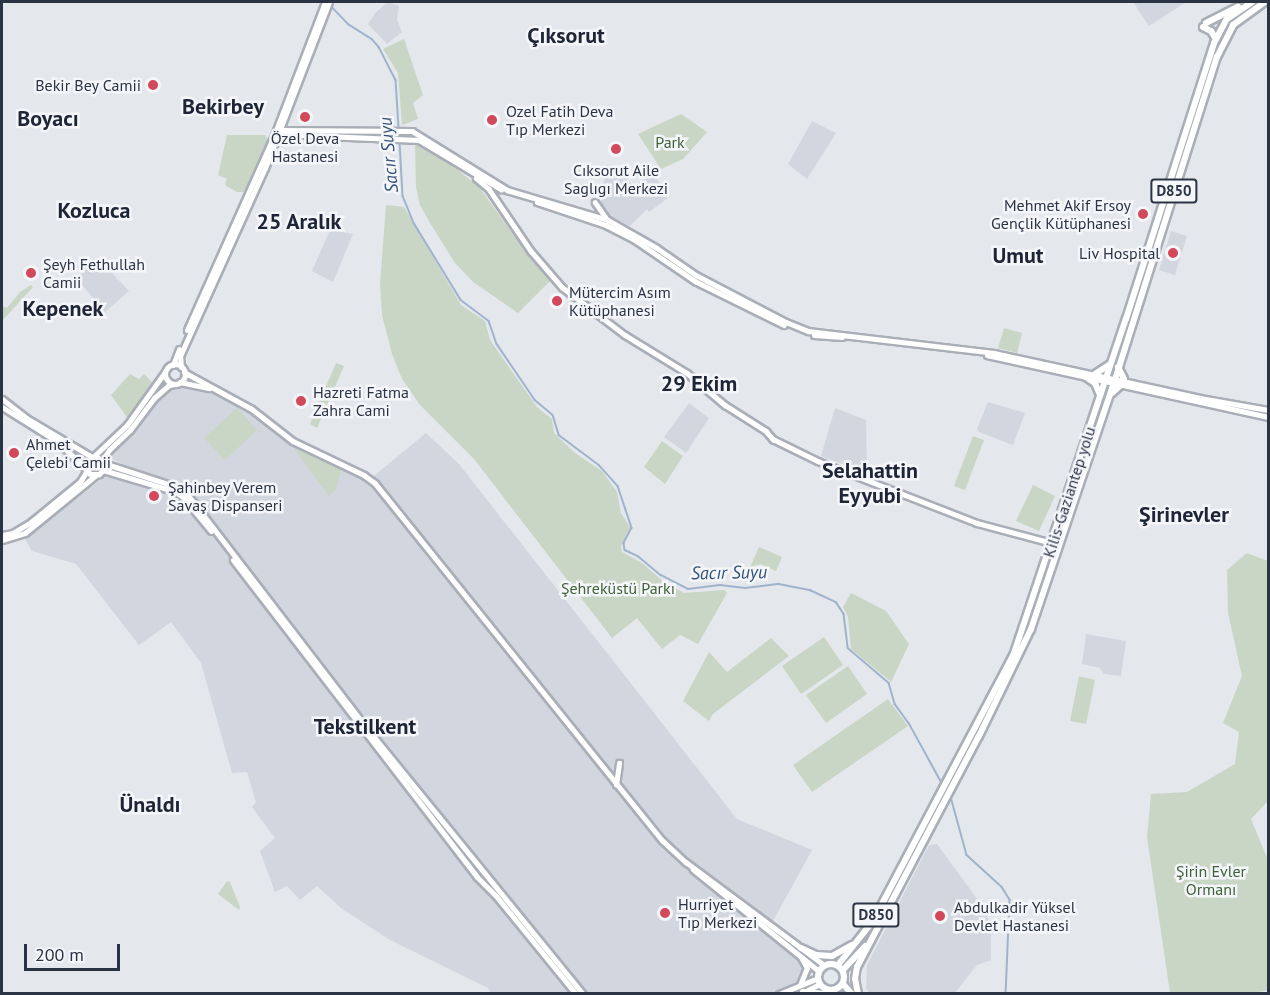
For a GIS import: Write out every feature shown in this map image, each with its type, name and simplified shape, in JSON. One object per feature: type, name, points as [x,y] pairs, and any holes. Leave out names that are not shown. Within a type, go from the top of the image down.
[{"type":"highway","name":"Kilis-Gaziantep yolu","points":[[858,993],[855,979],[857,967],[942,797],[951,773],[1012,656],[1052,543],[1216,39],[1229,17],[1251,2]]},
{"type":"highway","points":[[1216,39],[1205,25],[1251,2]]},
{"type":"highway","name":"Kilis-Gaziantep yolu","points":[[841,967],[873,921],[942,797],[958,776],[1032,629],[1217,57],[1233,25],[1265,2]]},
{"type":"highway","points":[[1095,374],[1104,371],[1111,363]]},
{"type":"highway","points":[[1108,398],[1123,382],[1118,367]]},
{"type":"highway","points":[[1086,377],[1095,383],[1100,396]]},
{"type":"highway","points":[[801,948],[816,955],[832,956],[860,939]]},
{"type":"highway","points":[[852,993],[841,988],[830,990],[819,978],[824,965],[841,967],[871,941]]},
{"type":"highway","points":[[841,967],[841,988]]},
{"type":"highway","points":[[802,993],[828,993]]},
{"type":"main road","points":[[178,383],[183,370],[180,356],[278,132],[325,12],[326,2]]},
{"type":"main road","points":[[2,535],[17,531],[80,482],[87,470],[87,460],[127,425],[165,372],[173,365],[278,132],[326,2]]},
{"type":"main road","points":[[278,132],[412,131],[507,190],[608,220],[657,248],[696,275],[808,331],[994,353],[1200,398],[1269,410]]},
{"type":"main road","points":[[278,132],[420,140],[498,187],[604,224],[635,240],[695,281],[805,333],[967,352],[1086,377],[1106,378]]},
{"type":"main road","points":[[464,167],[489,189],[531,251],[567,291],[625,335],[687,372],[725,405],[766,431],[773,439],[818,461],[977,523],[1052,543]]},
{"type":"main road","points":[[489,189],[498,187]]},
{"type":"main road","points":[[595,202],[608,220]]},
{"type":"main road","points":[[173,365],[252,409],[293,441],[364,475],[375,483],[662,840],[703,880],[801,957],[819,978]]},
{"type":"main road","points":[[165,372],[167,380],[178,383]]},
{"type":"main road","points":[[1123,382],[1199,404],[1269,417]]},
{"type":"main road","points":[[2,540],[20,536],[96,475],[109,450],[130,430],[154,398],[169,385],[193,383],[220,392]]},
{"type":"main road","points":[[2,401],[103,465],[183,497]]},
{"type":"main road","points":[[2,401],[9,409]]},
{"type":"main road","points":[[2,407],[58,442],[87,470],[96,475]]},
{"type":"main road","points":[[103,465],[181,490],[464,850],[583,993]]},
{"type":"main road","points":[[110,468],[181,490]]},
{"type":"main road","points":[[165,485],[183,497],[476,876],[496,896],[576,993]]},
{"type":"main road","points":[[616,785],[619,763]]},
{"type":"main road","points":[[687,863],[824,965]]},
{"type":"main road","points":[[800,985],[807,968],[801,957]]},
{"type":"main road","points":[[779,993],[819,978]]},
{"type":"main road","points":[[802,993],[819,978]]},
{"type":"shaded area","points":[[388,2],[399,6],[397,20],[402,32],[387,44],[368,24],[376,12]]},
{"type":"shaded area","points":[[1133,2],[1186,2],[1149,26]]},
{"type":"shaded area","points":[[812,121],[836,133],[807,179],[788,164]]},
{"type":"shaded area","points":[[606,165],[620,166],[633,188],[653,172],[668,198],[649,212],[647,209],[630,226],[612,217],[607,214],[601,202]]},
{"type":"shaded area","points":[[330,230],[353,234],[333,282],[312,271]]},
{"type":"shaded area","name":"Liv Hospital","points":[[1171,231],[1187,236],[1175,275],[1159,270]]},
{"type":"shaded area","points":[[97,257],[129,291],[105,312],[77,279]]},
{"type":"shaded area","points":[[198,385],[223,396],[297,441],[369,480],[426,433],[459,464],[737,819],[812,850],[767,932],[801,964],[804,975],[800,983],[780,993],[491,993],[488,988],[390,940],[341,908],[317,886],[300,900],[287,886],[275,892],[260,851],[275,838],[252,807],[256,802],[247,772],[232,773],[201,663],[171,622],[139,645],[76,564],[32,551],[25,539],[111,472],[120,476],[123,464],[112,459],[114,449],[161,391]]},
{"type":"shaded area","points":[[988,402],[1025,413],[1013,445],[979,432],[977,429]]},
{"type":"shaded area","points":[[689,403],[709,418],[686,453],[664,437]]},
{"type":"shaded area","points":[[835,408],[866,420],[867,473],[821,456]]},
{"type":"shaded area","points":[[1086,634],[1126,641],[1121,676],[1104,674],[1100,668],[1082,664]]},
{"type":"shaded area","name":"Abdulkadir Yüksel Devlet Hastanesi","points":[[937,844],[986,911],[991,931],[991,960],[977,965],[955,993],[869,993],[866,988],[867,965],[929,845]]},
{"type":"green space","points":[[404,39],[423,95],[413,103],[418,119],[402,125],[398,73],[383,49]]},
{"type":"green space","name":"Park","points":[[681,114],[707,132],[683,159],[661,169],[638,134]]},
{"type":"green space","points":[[227,135],[265,135],[269,141],[247,192],[237,192],[225,185],[227,179],[218,175]]},
{"type":"green space","points":[[415,143],[453,166],[479,187],[535,264],[551,280],[518,313],[473,282],[455,263],[430,223],[420,205],[416,187]]},
{"type":"green space","name":"Şehreküstü Parkı","points":[[386,205],[404,207],[461,305],[485,321],[490,340],[537,407],[552,419],[554,433],[575,453],[602,471],[617,492],[621,513],[631,529],[621,546],[622,552],[642,563],[664,582],[684,593],[724,590],[727,593],[698,644],[680,635],[662,649],[637,618],[612,638],[474,459],[420,405],[402,379],[392,354],[382,315],[380,284]]},
{"type":"green space","points":[[31,285],[33,287],[2,321],[2,306],[7,308],[20,292]]},
{"type":"green space","points":[[1004,328],[1022,333],[1017,353],[998,348]]},
{"type":"green space","points":[[336,363],[344,366],[317,428],[310,424]]},
{"type":"green space","points":[[130,374],[139,379],[144,374],[154,384],[129,420],[111,395]]},
{"type":"green space","points":[[237,408],[257,430],[225,460],[204,438]]},
{"type":"green space","points":[[973,436],[984,440],[965,490],[954,486]]},
{"type":"green space","points":[[662,441],[683,456],[665,484],[644,467]]},
{"type":"green space","points":[[299,445],[342,467],[336,489],[329,496],[299,456],[295,449]]},
{"type":"green space","points":[[1033,485],[1055,496],[1039,531],[1016,521]]},
{"type":"green space","points":[[759,547],[782,557],[776,571],[761,564],[750,567]]},
{"type":"green space","name":"Şirin Evler Ormanı","points":[[1247,553],[1268,561],[1268,801],[1251,819],[1268,860],[1268,990],[1249,994],[1170,993],[1147,837],[1151,794],[1187,792],[1235,764],[1239,732],[1223,723],[1242,676],[1228,613],[1227,570]]},
{"type":"green space","points":[[851,593],[886,611],[909,644],[891,682],[851,649],[848,617],[843,607]]},
{"type":"green space","points":[[824,637],[843,665],[801,694],[782,666]]},
{"type":"green space","points":[[771,638],[789,656],[713,714],[709,721],[683,701],[709,652],[727,672]]},
{"type":"green space","points":[[848,666],[867,694],[826,723],[806,695]]},
{"type":"green space","points":[[1079,676],[1095,680],[1086,724],[1070,721]]},
{"type":"green space","points":[[888,699],[908,726],[812,792],[793,765]]},
{"type":"green space","points":[[227,881],[230,882],[240,907],[239,910],[218,894]]},
{"type":"waterway","name":"Sacır Suyu","points":[[329,4],[348,24],[372,39],[379,47],[396,80],[399,128]]},
{"type":"waterway","name":"Sacır Suyu","points":[[400,142],[403,196],[414,223],[461,300],[489,321],[497,344],[535,400],[553,415],[559,435],[599,465],[618,486],[632,528],[624,543],[625,550],[638,556],[661,575],[688,589],[720,585],[745,588],[779,584],[810,590],[836,602],[844,614],[848,648],[889,683],[895,704],[909,723],[942,783]]},
{"type":"waterway","name":"Sacır Suyu","points":[[951,797],[967,855],[1002,887],[1010,900],[1006,994]]},
{"type":"tunnel","points":[[65,443],[86,458],[106,466]]},
{"type":"place","name":"Bekir Bey Camii","points":[[153,85]]},
{"type":"place","name":"Özel Deva Hastanesi","points":[[305,117]]},
{"type":"place","name":"Ozel Fatih Deva Tıp Merkezi","points":[[492,120]]},
{"type":"place","name":"Cıksorut Aile Saglıgı Merkezi","points":[[616,149]]},
{"type":"place","name":"Mehmet Akif Ersoy Gençlik Kütüphanesi","points":[[1143,214]]},
{"type":"place","name":"Liv Hospital","points":[[1173,253]]},
{"type":"place","name":"Şeyh Fethullah Camii","points":[[31,273]]},
{"type":"place","name":"Mütercim Asım Kütüphanesi","points":[[557,301]]},
{"type":"place","name":"Hazreti Fatma Zahra Cami","points":[[301,401]]},
{"type":"place","name":"Ahmet Çelebi Camii","points":[[14,453]]},
{"type":"place","name":"Şahinbey Verem Savaş Dispanseri","points":[[154,496]]},
{"type":"place","name":"Hurriyet Tıp Merkezi","points":[[665,913]]},
{"type":"place","name":"Abdulkadir Yüksel Devlet Hastanesi","points":[[940,916]]},
{"type":"district","name":"Çıksorut","points":[[566,36]]},
{"type":"district","name":"Bekirbey","points":[[223,107]]},
{"type":"district","name":"Boyacı","points":[[48,119]]},
{"type":"district","name":"Kozluca","points":[[94,211]]},
{"type":"district","name":"25 Aralık","points":[[299,222]]},
{"type":"district","name":"Umut","points":[[1018,256]]},
{"type":"district","name":"Kepenek","points":[[63,309]]},
{"type":"district","name":"29 Ekim","points":[[699,384]]},
{"type":"district","name":"Selahattin Eyyubi","points":[[870,482]]},
{"type":"district","name":"Şirinevler","points":[[1184,515]]},
{"type":"district","name":"Tekstilkent","points":[[365,727]]},
{"type":"district","name":"Ünaldı","points":[[150,805]]}]
